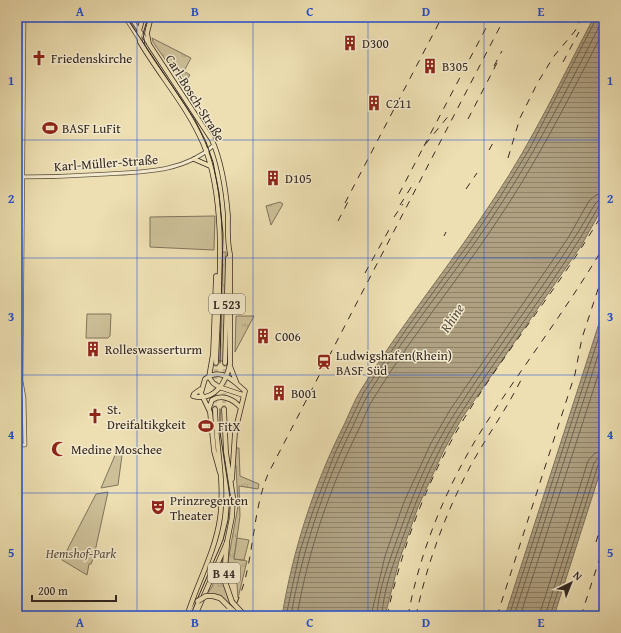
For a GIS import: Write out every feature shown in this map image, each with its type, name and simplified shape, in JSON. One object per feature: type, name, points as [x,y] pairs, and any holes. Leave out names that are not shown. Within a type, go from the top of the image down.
[{"type":"highway","name":"B 44","points":[[227,542],[224,579],[232,602],[245,616]]},
{"type":"highway","points":[[190,616],[198,601],[206,596],[220,598],[229,609],[239,616]]},
{"type":"highway","points":[[229,609],[230,616]]},
{"type":"main road","points":[[139,39],[139,31],[143,17]]},
{"type":"main road","points":[[149,44],[147,33],[151,17]]},
{"type":"main road","name":"Carl-Bosch-Straße","points":[[139,39],[185,109],[206,152],[215,187],[218,221],[219,270]]},
{"type":"main road","name":"Carl-Bosch-Straße","points":[[149,44],[202,122],[214,145],[225,191],[228,244],[230,254],[231,281],[227,364]]},
{"type":"main road","points":[[194,159],[203,161],[210,166]]},
{"type":"main road","points":[[215,187],[221,185],[225,191]]},
{"type":"main road","name":"L 523","points":[[216,363],[219,270]]},
{"type":"main road","name":"L 523","points":[[219,270],[216,276],[212,354],[207,378],[201,389],[200,398],[209,408],[216,460],[222,479]]},
{"type":"main road","points":[[201,389],[194,395],[200,398],[213,393],[220,388],[227,377],[227,364]]},
{"type":"main road","name":"L 523","points":[[227,364],[237,384],[244,393]]},
{"type":"main road","points":[[227,377],[217,374],[207,378],[220,388],[244,393],[234,440],[231,481]]},
{"type":"main road","name":"L 523","points":[[227,377],[237,384]]},
{"type":"main road","points":[[209,408],[212,400],[222,398],[233,401],[240,407]]},
{"type":"main road","points":[[187,616],[211,555],[220,516],[222,479],[215,409]]},
{"type":"main road","points":[[195,616],[227,542],[233,506],[231,481],[225,446],[224,409]]},
{"type":"street","points":[[17,79],[18,17]]},
{"type":"street","points":[[17,445],[24,445],[24,398],[21,384],[24,17]]},
{"type":"street","name":"Carl-Bosch-Straße","points":[[125,17],[139,39]]},
{"type":"street","name":"Carl-Bosch-Straße","points":[[130,17],[149,44]]},
{"type":"street","name":"Karl-Müller-Straße","points":[[17,177],[83,176],[144,172],[169,168],[194,159],[214,145]]},
{"type":"green space","points":[[152,38],[191,58],[184,71],[190,75],[188,78],[190,95],[153,42]]},
{"type":"green space","points":[[280,202],[283,204],[271,225],[266,206]]},
{"type":"green space","points":[[215,216],[214,250],[150,247],[150,217]]},
{"type":"green space","points":[[221,252],[226,252],[224,361],[218,361]]},
{"type":"green space","points":[[87,314],[111,314],[110,336],[108,338],[86,338]]},
{"type":"green space","points":[[236,316],[254,316],[235,352]]},
{"type":"green space","points":[[236,448],[239,448],[240,476],[259,484],[258,489],[239,486],[240,516],[234,559],[247,561],[238,598],[237,584],[228,561],[238,506],[236,466],[234,465]]},
{"type":"green space","points":[[116,453],[122,455],[118,485],[101,488]]},
{"type":"green space","name":"Hemshof-Park","points":[[108,492],[94,556],[91,564],[89,564],[87,575],[62,560],[96,494]]},
{"type":"green space","points":[[237,538],[249,540],[244,560],[234,559]]},
{"type":"green space","points":[[223,558],[222,579],[231,606],[224,599],[207,594],[212,587]]},
{"type":"water","name":"Rhine","points":[[594,17],[604,17],[604,205],[581,246],[462,418],[444,450],[418,507],[399,561],[385,616],[282,616],[292,567],[314,494],[333,447],[357,397],[394,339],[479,221],[509,175],[547,108]]},
{"type":"water","points":[[604,308],[604,460],[554,616],[505,616]]},
{"type":"tunnel","points":[[215,409],[216,363]]},
{"type":"tunnel","points":[[224,409],[225,363]]},
{"type":"tram line","points":[[126,17],[195,120],[206,142],[213,162],[219,193],[223,234],[220,363]]},
{"type":"tram line","points":[[145,44],[143,34],[148,17]]},
{"type":"tram line","points":[[190,616],[223,540],[228,520],[230,497],[220,432],[220,409]]},
{"type":"railway","points":[[345,203],[442,17]]},
{"type":"railway","points":[[230,616],[244,582],[258,510],[268,474],[505,17]]},
{"type":"railway","points":[[508,158],[520,118],[538,82],[554,56],[575,31],[582,17]]},
{"type":"railway","points":[[424,146],[487,26]]},
{"type":"railway","points":[[563,62],[579,32]]},
{"type":"railway","points":[[494,66],[502,51]]},
{"type":"railway","points":[[468,119],[497,63]]},
{"type":"railway","points":[[399,194],[424,146],[450,114]]},
{"type":"railway","points":[[489,150],[493,143]]},
{"type":"railway","points":[[466,189],[477,173]]},
{"type":"railway","points":[[400,205],[415,181]]},
{"type":"railway","points":[[338,221],[350,198]]},
{"type":"railway","points":[[394,217],[403,204]]},
{"type":"railway","points":[[387,616],[408,540],[426,492],[449,445],[479,395],[588,238],[604,211]]},
{"type":"railway","points":[[365,273],[390,228]]},
{"type":"railway","points":[[444,236],[446,232]]},
{"type":"railway","points":[[408,616],[413,591],[436,519],[458,472],[483,428],[575,292],[604,246]]},
{"type":"railway","points":[[497,616],[575,374],[582,338],[604,271]]},
{"type":"railway","points":[[416,616],[420,596],[438,538],[453,501],[471,465],[521,380]]},
{"type":"railway","points":[[596,542],[604,517]]},
{"type":"railway","points":[[581,616],[604,545]]},
{"type":"place","name":"D300","points":[[350,43]]},
{"type":"place","name":"Friedenskirche","points":[[39,58]]},
{"type":"place","name":"B305","points":[[430,66]]},
{"type":"place","name":"C211","points":[[374,103]]},
{"type":"place","name":"BASF LuFit","points":[[50,128]]},
{"type":"place","name":"D105","points":[[273,178]]},
{"type":"place","name":"C006","points":[[263,336]]},
{"type":"place","name":"Rolleswasserturm","points":[[93,349]]},
{"type":"place","name":"Ludwigshafen(Rhein) BASF Süd","points":[[324,362]]},
{"type":"place","name":"B001","points":[[279,393]]},
{"type":"place","name":"St. Dreifaltikgkeit","points":[[95,416]]},
{"type":"place","name":"FitX","points":[[206,426]]},
{"type":"place","name":"Medine Moschee","points":[[59,449]]},
{"type":"place","name":"Prinzregenten Theater","points":[[158,507]]}]
